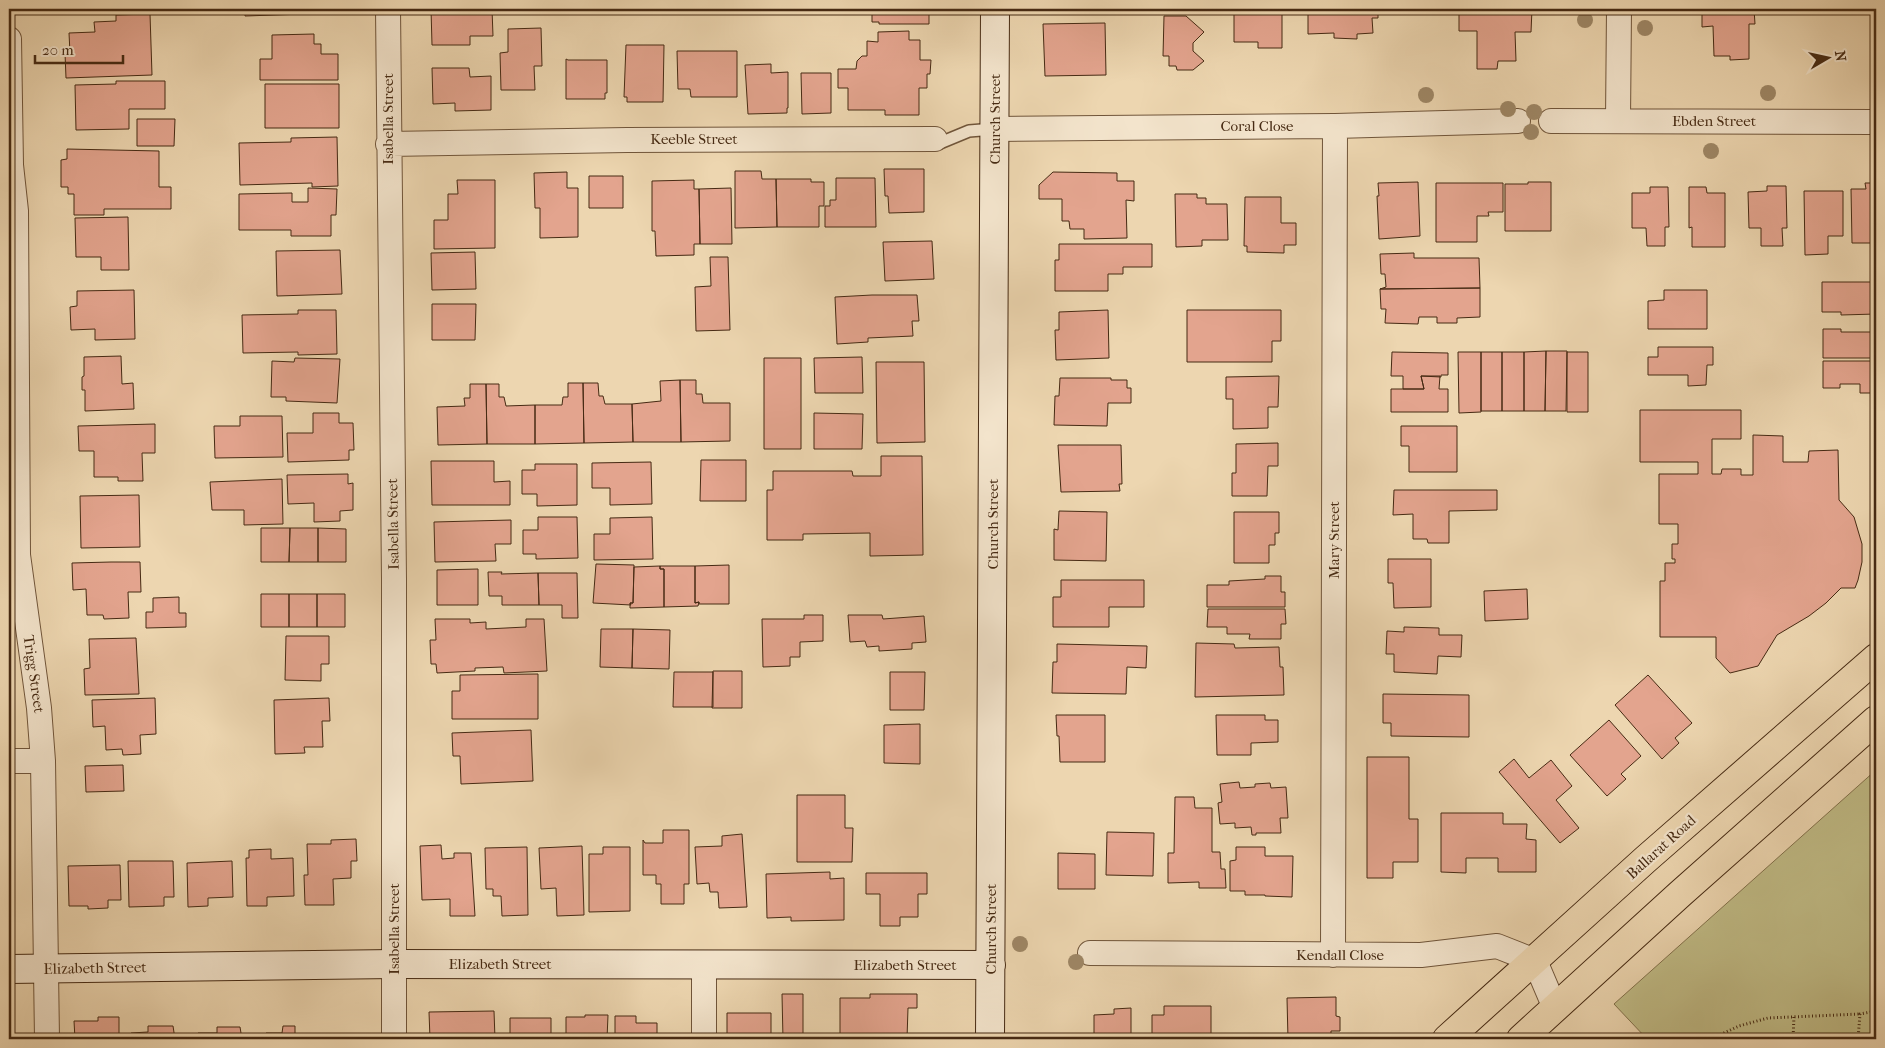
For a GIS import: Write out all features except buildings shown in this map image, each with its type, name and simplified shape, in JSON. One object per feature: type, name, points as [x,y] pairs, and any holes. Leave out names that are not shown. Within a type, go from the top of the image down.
[{"type":"highway","name":"Ballarat Road","points":[[1447,1039],[1646,860],[1876,658]]},
{"type":"highway","points":[[1521,1039],[1672,901],[1876,720]]},
{"type":"street","name":"Isabella Street","points":[[388,9],[394,579],[394,1039]]},
{"type":"street","name":"Church Street","points":[[990,1039],[996,129],[995,9]]},
{"type":"street","points":[[1618,120],[1619,9]]},
{"type":"street","name":"Trigg Street","points":[[9,39],[18,555],[40,708],[43,760],[47,1039]]},
{"type":"street","name":"Coral Close","points":[[996,129],[1335,126],[1518,121]]},
{"type":"street","name":"Ebden Street","points":[[1551,121],[1876,122]]},
{"type":"street","name":"Mary Street","points":[[1333,955],[1335,126]]},
{"type":"street","name":"Keeble Street","points":[[388,144],[627,140],[935,139]]},
{"type":"street","points":[[9,761],[43,760]]},
{"type":"street","name":"Kendall Close","points":[[1090,953],[1421,955],[1497,946],[1535,961]]},
{"type":"street","points":[[1535,961],[1555,1008]]},
{"type":"street","points":[[704,963],[704,1039]]},
{"type":"street","name":"Elizabeth Street","points":[[9,969],[394,964],[704,963],[991,965]]},
{"type":"lane","name":"Keeble Street","points":[[935,139],[940,143],[968,131],[996,129]]},
{"type":"path","points":[[1711,1039],[1739,1026],[1768,1018],[1860,1014],[1876,1011]]},
{"type":"path","points":[[1858,1039],[1860,1014]]},
{"type":"path","points":[[1793,1039],[1794,1016]]},
{"type":"shaded area","points":[[1876,770],[1876,1039],[1647,1039],[1614,1004]]}]
